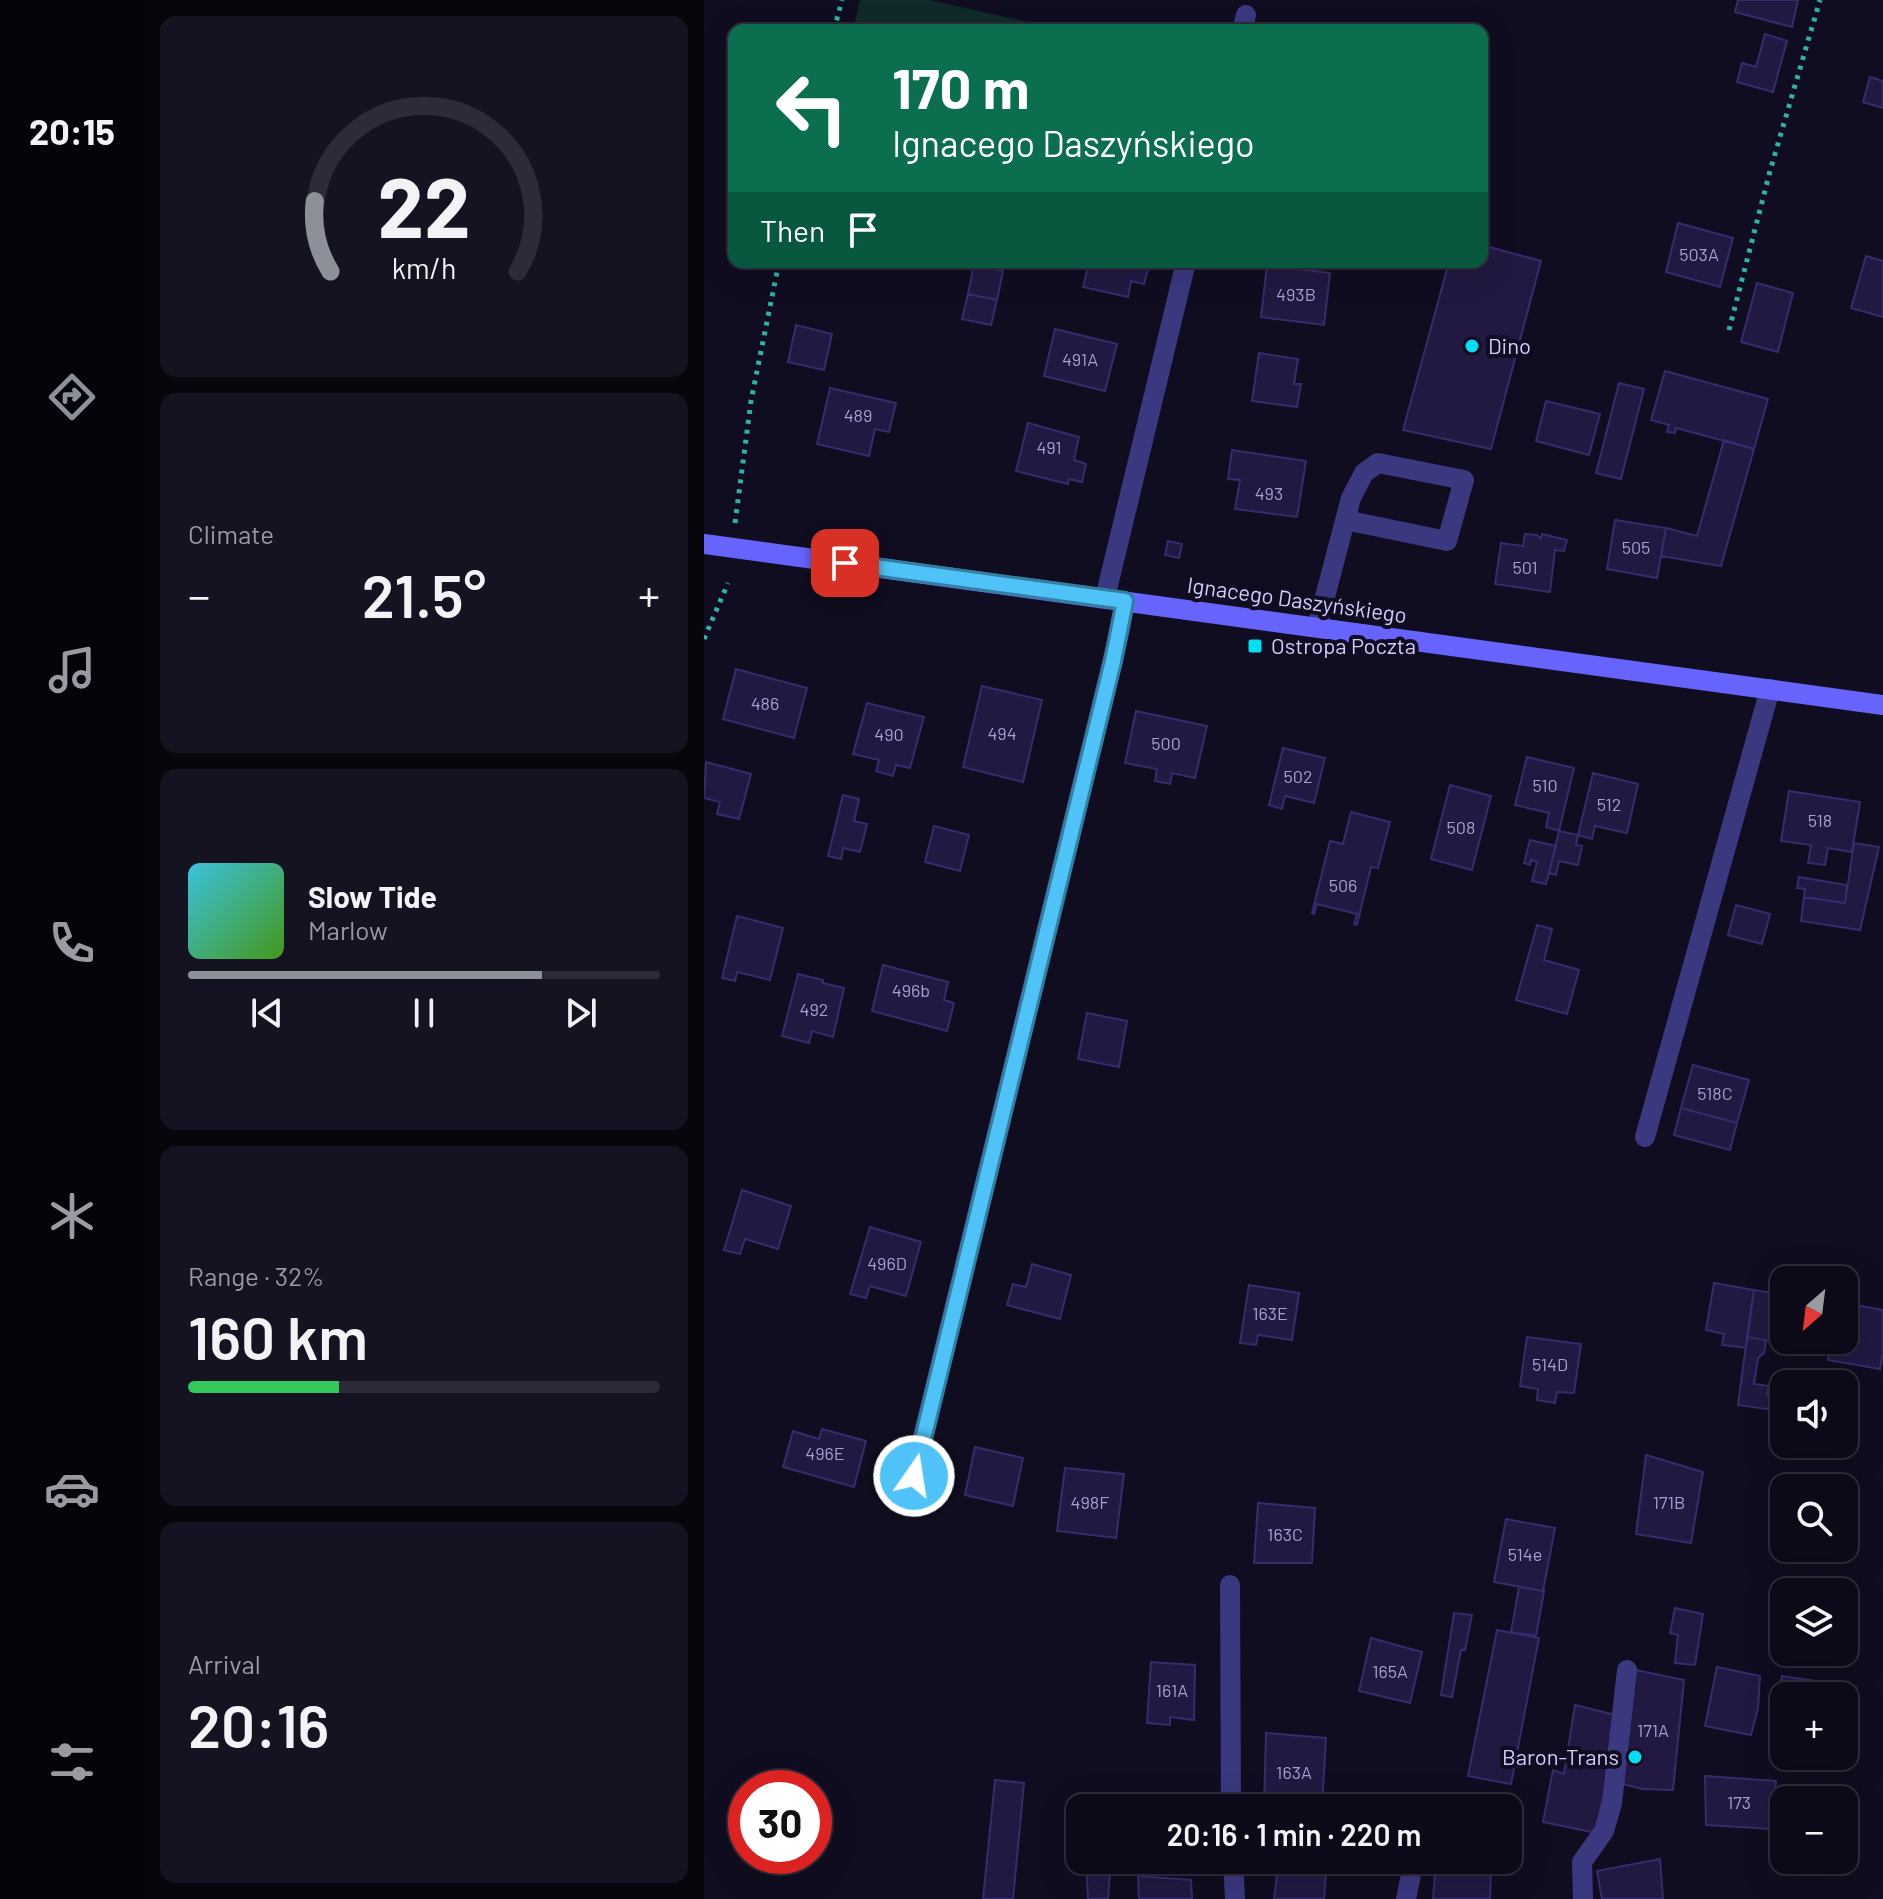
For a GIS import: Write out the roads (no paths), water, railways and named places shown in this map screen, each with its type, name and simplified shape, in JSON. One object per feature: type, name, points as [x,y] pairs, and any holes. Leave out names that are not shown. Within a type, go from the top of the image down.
[{"type":"main road","name":"Ignacego Daszyńskiego","points":[[704,544],[1883,705]]},
{"type":"street","points":[[906,1506],[1116,646],[1115,599],[1185,268]]},
{"type":"street","points":[[1317,627],[1345,520],[1351,498],[1364,473],[1378,463],[1464,480],[1447,541],[1345,520]]},
{"type":"street","points":[[1645,1137],[1770,689]]},
{"type":"street","points":[[1230,1585],[1231,1794]]},
{"type":"street","points":[[1583,1899],[1582,1862],[1604,1831],[1612,1803],[1627,1670]]},
{"type":"street","points":[[1234,1874],[1235,1899]]},
{"type":"street","points":[[1406,1899],[1411,1874]]},
{"type":"place","name":"Dino","points":[[1472,346]]},
{"type":"place","name":"Ostropa Poczta","points":[[1255,646]]},
{"type":"place","name":"Baron-Trans","points":[[1635,1757]]}]
